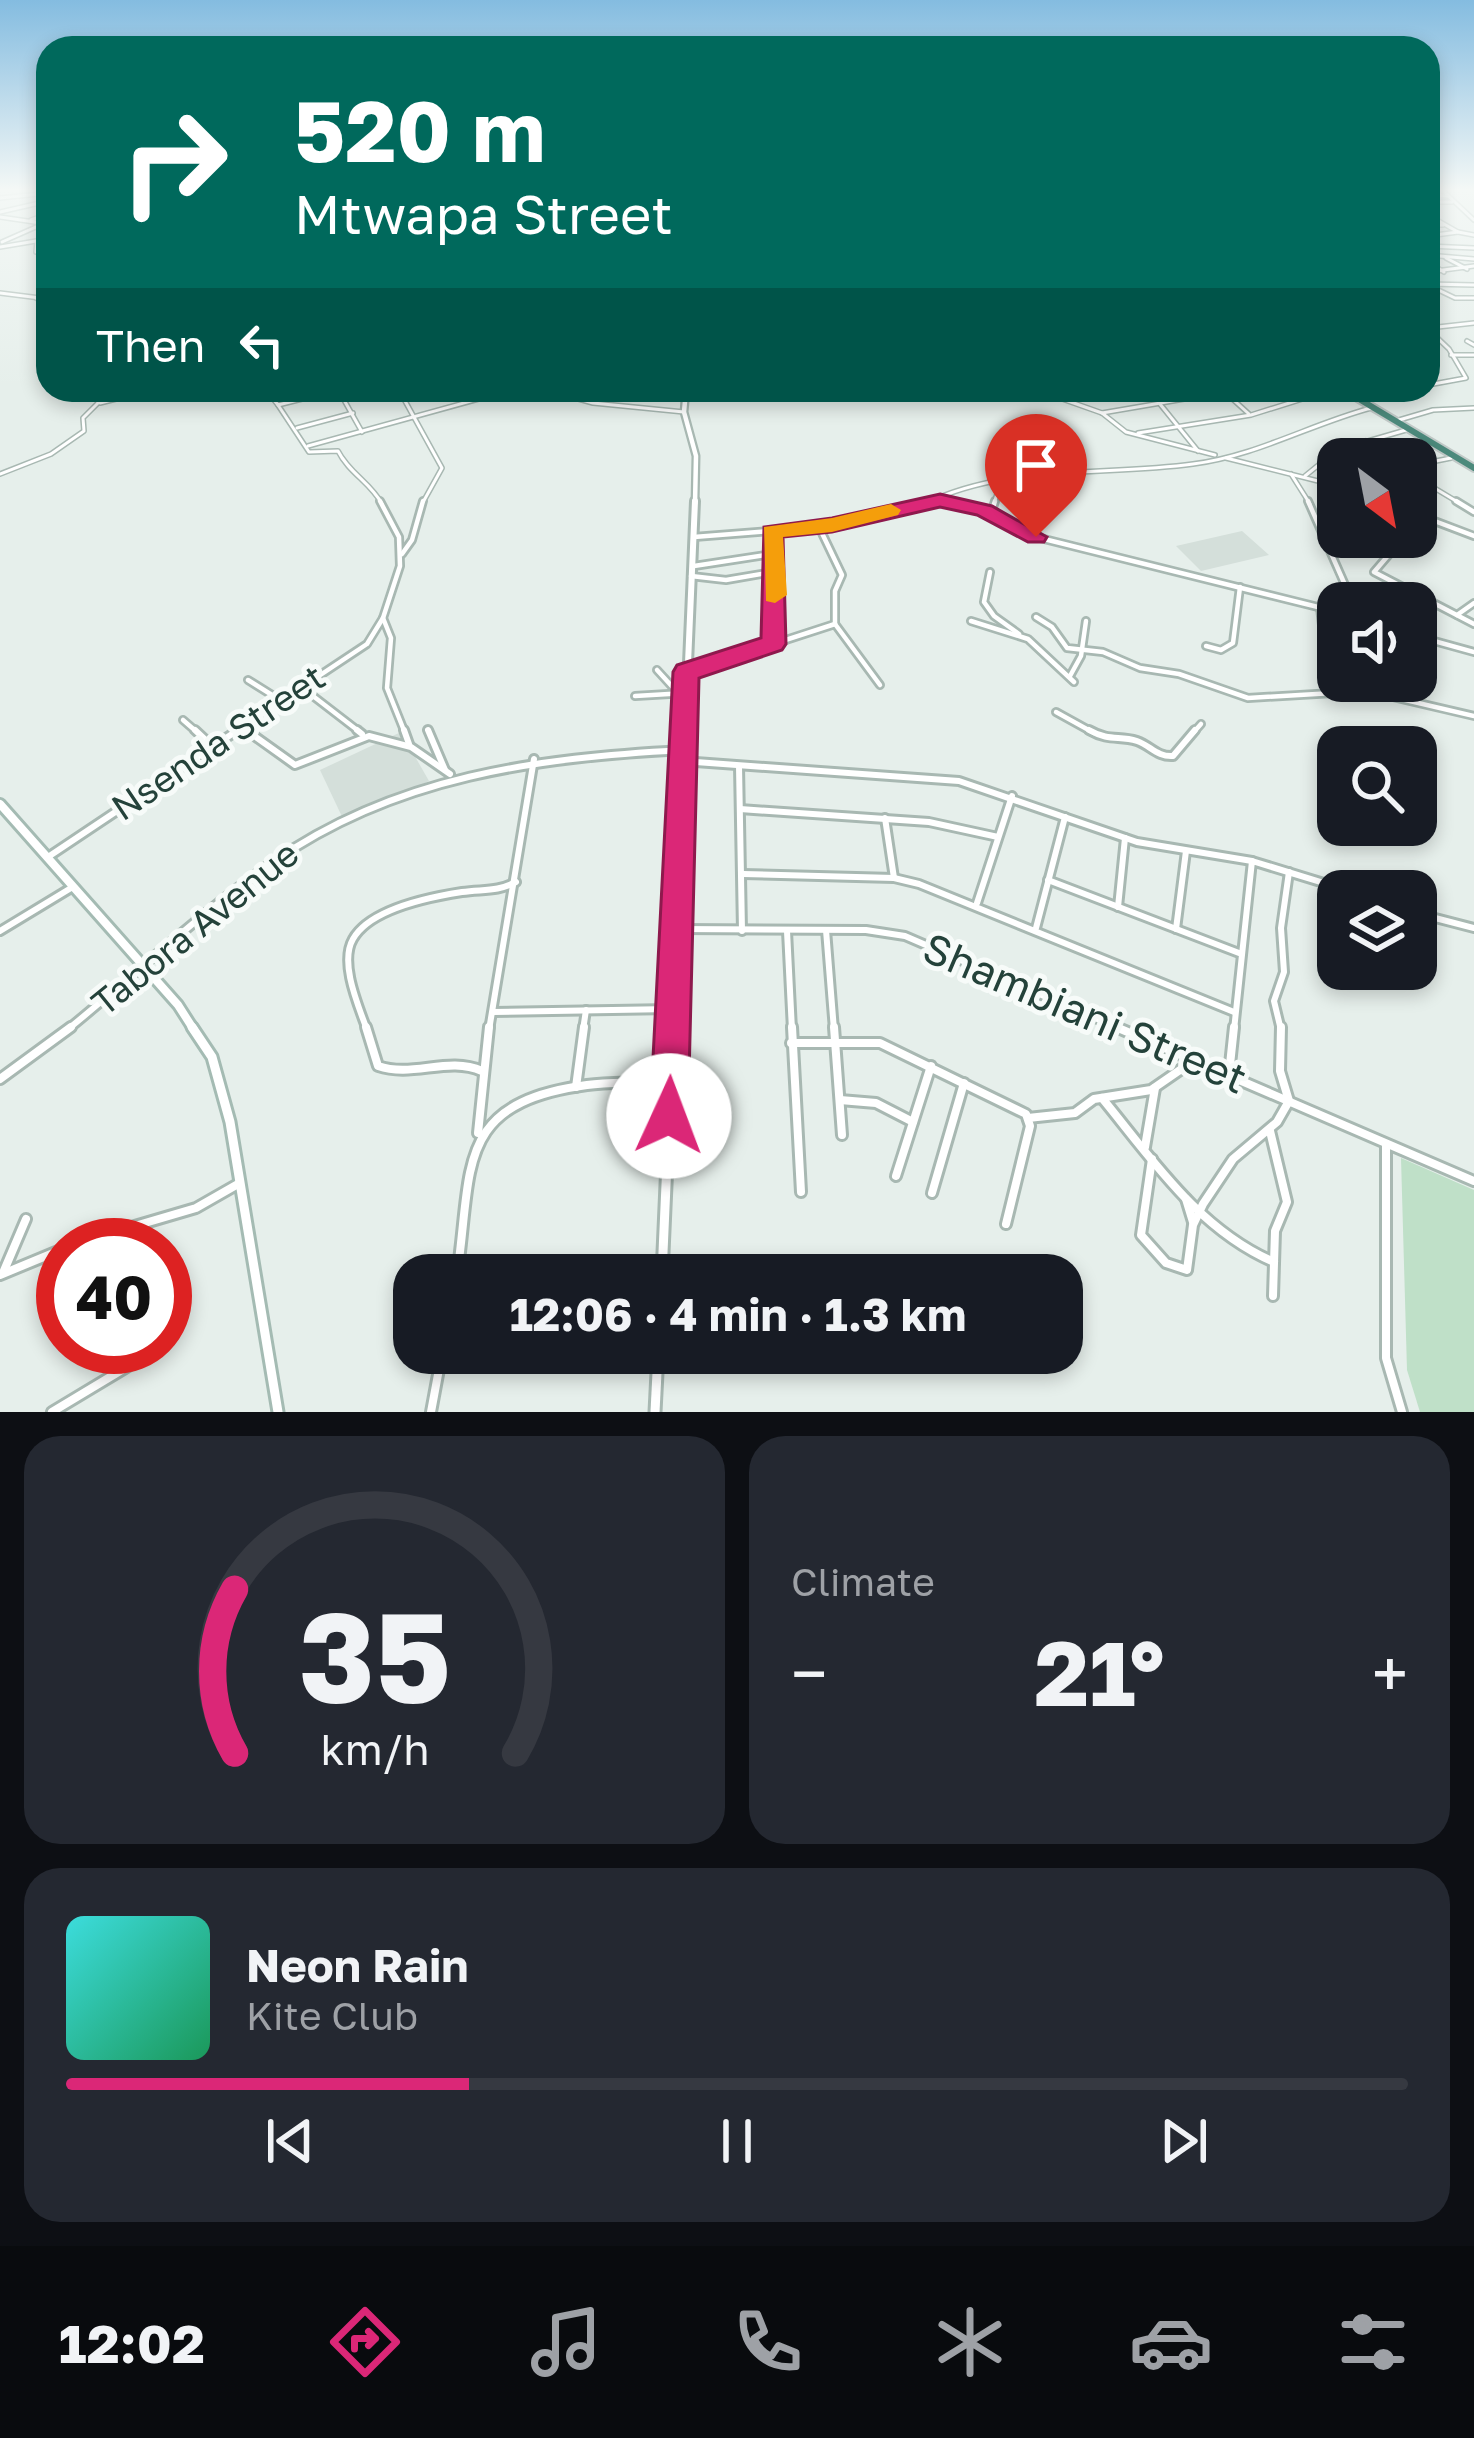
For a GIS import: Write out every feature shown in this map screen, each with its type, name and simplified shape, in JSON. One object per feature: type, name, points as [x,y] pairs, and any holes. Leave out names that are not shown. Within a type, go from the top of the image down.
[{"type":"highway","points":[[1362,402],[1473,469]]},
{"type":"street","points":[[1440,255],[1474,259]]},
{"type":"street","points":[[1440,258],[1472,275]]},
{"type":"street","points":[[1441,272],[1474,266]]},
{"type":"street","points":[[1441,272],[1450,284]]},
{"type":"street","points":[[1440,284],[1474,285]]},
{"type":"street","points":[[1440,290],[1453,297],[1474,298]]},
{"type":"street","points":[[0,293],[36,298]]},
{"type":"street","points":[[1440,327],[1473,326]]},
{"type":"street","points":[[1467,341],[1474,345]]},
{"type":"street","points":[[1440,342],[1466,378],[1440,383]]},
{"type":"street","points":[[1451,355],[1474,355]]},
{"type":"street","points":[[0,474],[44,458],[83,431],[83,418],[102,402]]},
{"type":"street","points":[[275,402],[309,452],[338,452]]},
{"type":"street","points":[[278,405],[290,402]]},
{"type":"street","points":[[348,402],[363,434]]},
{"type":"street","points":[[405,402],[442,470],[426,495],[412,540],[401,556],[382,618],[391,640],[387,688],[409,744]]},
{"type":"street","points":[[307,446],[468,402]]},
{"type":"street","points":[[588,402],[684,412]]},
{"type":"street","points":[[663,1254],[682,693],[694,537],[695,448],[685,402]]},
{"type":"street","points":[[1071,402],[1102,413],[1135,435],[1317,480]]},
{"type":"street","points":[[1102,413],[1171,402]]},
{"type":"street","points":[[1241,402],[1251,415]]},
{"type":"street","points":[[1135,435],[1251,415],[1293,402]]},
{"type":"street","points":[[1160,404],[1198,451]]},
{"type":"street","points":[[694,537],[819,527],[1002,479],[1131,467],[1173,468],[1276,444],[1333,418],[1371,408]]},
{"type":"street","points":[[1394,421],[1433,410],[1474,408]]},
{"type":"street","points":[[296,428],[353,413]]},
{"type":"street","points":[[1373,438],[1406,430]]},
{"type":"street","points":[[340,440],[338,452],[347,469],[375,491],[398,533],[401,556]]},
{"type":"street","points":[[1437,461],[1451,458]]},
{"type":"street","points":[[1304,477],[1317,465]]},
{"type":"street","points":[[1291,474],[1318,518],[1344,582]]},
{"type":"street","points":[[992,514],[1002,479]]},
{"type":"street","points":[[1437,490],[1474,512]]},
{"type":"street","points":[[933,500],[992,514],[1036,537],[1317,606]]},
{"type":"street","points":[[1437,522],[1474,536]]},
{"type":"street","points":[[819,527],[842,575],[835,591],[836,624],[880,685]]},
{"type":"street","points":[[772,532],[773,644]]},
{"type":"street","points":[[691,572],[772,554]]},
{"type":"street","points":[[1386,558],[1374,572],[1474,624]]},
{"type":"street","points":[[691,572],[726,580],[773,572]]},
{"type":"street","points":[[990,572],[981,590],[986,607],[997,621],[1047,652],[1072,679],[1085,621]]},
{"type":"street","points":[[1206,646],[1221,650],[1233,643],[1240,587]]},
{"type":"street","points":[[1457,615],[1474,603]]},
{"type":"street","points":[[1036,617],[1052,627],[1061,645],[1248,698],[1271,700],[1317,693]]},
{"type":"street","name":"Nsenda Street","points":[[45,859],[367,644],[382,618]]},
{"type":"street","points":[[970,621],[1024,638]]},
{"type":"street","points":[[686,672],[836,624]]},
{"type":"street","points":[[1437,642],[1474,652]]},
{"type":"street","points":[[657,670],[682,693]]},
{"type":"street","points":[[248,680],[280,700]]},
{"type":"street","points":[[300,686],[364,736],[409,744],[453,776]]},
{"type":"street","points":[[635,696],[682,693]]},
{"type":"street","points":[[1414,702],[1474,716]]},
{"type":"street","points":[[1056,712],[1100,738],[1133,739],[1164,757],[1173,756],[1201,724]]},
{"type":"street","points":[[183,719],[212,746]]},
{"type":"street","points":[[241,727],[295,765],[364,736]]},
{"type":"street","points":[[428,730],[445,770]]},
{"type":"street","name":"Tabora Avenue","points":[[0,1079],[144,968],[220,901],[298,844],[370,805],[453,776],[534,759],[683,750]]},
{"type":"street","points":[[460,1254],[482,1071],[534,759]]},
{"type":"street","points":[[682,761],[923,777],[1012,796],[1125,838],[1252,861],[1317,881]]},
{"type":"street","points":[[739,766],[742,931]]},
{"type":"street","points":[[977,904],[1012,796]]},
{"type":"street","points":[[0,804],[178,1005],[216,1066],[278,1412]]},
{"type":"street","points":[[740,809],[885,818],[998,837]]},
{"type":"street","points":[[1036,928],[1066,815]]},
{"type":"street","points":[[885,818],[893,878]]},
{"type":"street","points":[[1118,907],[1125,838]]},
{"type":"street","points":[[1176,929],[1186,849]]},
{"type":"street","points":[[1228,1074],[1252,861]]},
{"type":"street","points":[[1193,1223],[1228,1166],[1270,1130],[1289,1101],[1280,1072],[1284,1040],[1274,1001],[1284,973],[1281,928],[1288,872]]},
{"type":"street","points":[[743,874],[893,878],[977,904],[1234,1012]]},
{"type":"street","points":[[1048,880],[1239,953]]},
{"type":"street","points":[[485,1052],[467,1064],[395,1071],[378,1066],[363,1027],[349,951],[358,932],[399,909],[445,894],[499,891],[516,882]]},
{"type":"street","points":[[0,931],[70,888]]},
{"type":"street","points":[[499,891],[512,904]]},
{"type":"street","points":[[1437,918],[1474,928]]},
{"type":"street","name":"Shambiani Street","points":[[677,929],[866,929],[905,936],[1474,1181]]},
{"type":"street","points":[[826,930],[842,1135]]},
{"type":"street","points":[[787,931],[801,1192]]},
{"type":"street","points":[[493,1012],[672,1009]]},
{"type":"street","points":[[576,1088],[586,1010]]},
{"type":"street","points":[[791,1042],[880,1043],[1028,1118],[1075,1113],[1102,1098],[1155,1088],[1195,1060]]},
{"type":"street","points":[[467,1064],[482,1071]]},
{"type":"street","points":[[896,1176],[931,1066]]},
{"type":"street","points":[[478,1133],[499,1111],[520,1099],[671,1078]]},
{"type":"street","points":[[932,1193],[964,1083]]},
{"type":"street","points":[[1145,1149],[1155,1088]]},
{"type":"street","points":[[1102,1098],[1222,1236],[1274,1262]]},
{"type":"street","points":[[840,1100],[876,1103],[913,1122]]},
{"type":"street","points":[[1006,1224],[1028,1118]]},
{"type":"street","points":[[1270,1130],[1287,1202],[1277,1222],[1273,1296]]},
{"type":"street","points":[[1387,1144],[1389,1268],[1384,1347],[1402,1412]]},
{"type":"street","points":[[1152,1159],[1143,1240],[1166,1263],[1187,1270],[1192,1264],[1193,1223],[1186,1199]]},
{"type":"street","points":[[163,1218],[196,1208],[238,1184]]},
{"type":"street","points":[[2,1274],[26,1219]]},
{"type":"street","points":[[2,1274],[36,1260]]},
{"type":"street","points":[[52,1412],[110,1374]]},
{"type":"street","points":[[431,1412],[438,1374]]},
{"type":"street","points":[[655,1412],[657,1374]]},
{"type":"shaded area","points":[[1242,531],[1269,555],[1201,571],[1176,546]]},
{"type":"shaded area","points":[[401,732],[429,781],[345,823],[320,770]]},
{"type":"green space","points":[[1401,1158],[1474,1190],[1474,1412],[1420,1412],[1407,1370]]},
{"type":"slow traffic","points":[[775,595],[772,532],[832,525],[891,510]]},
{"type":"route","points":[[669,1116],[686,672],[773,644],[772,532],[848,522],[940,500],[984,510],[1036,537]]}]
